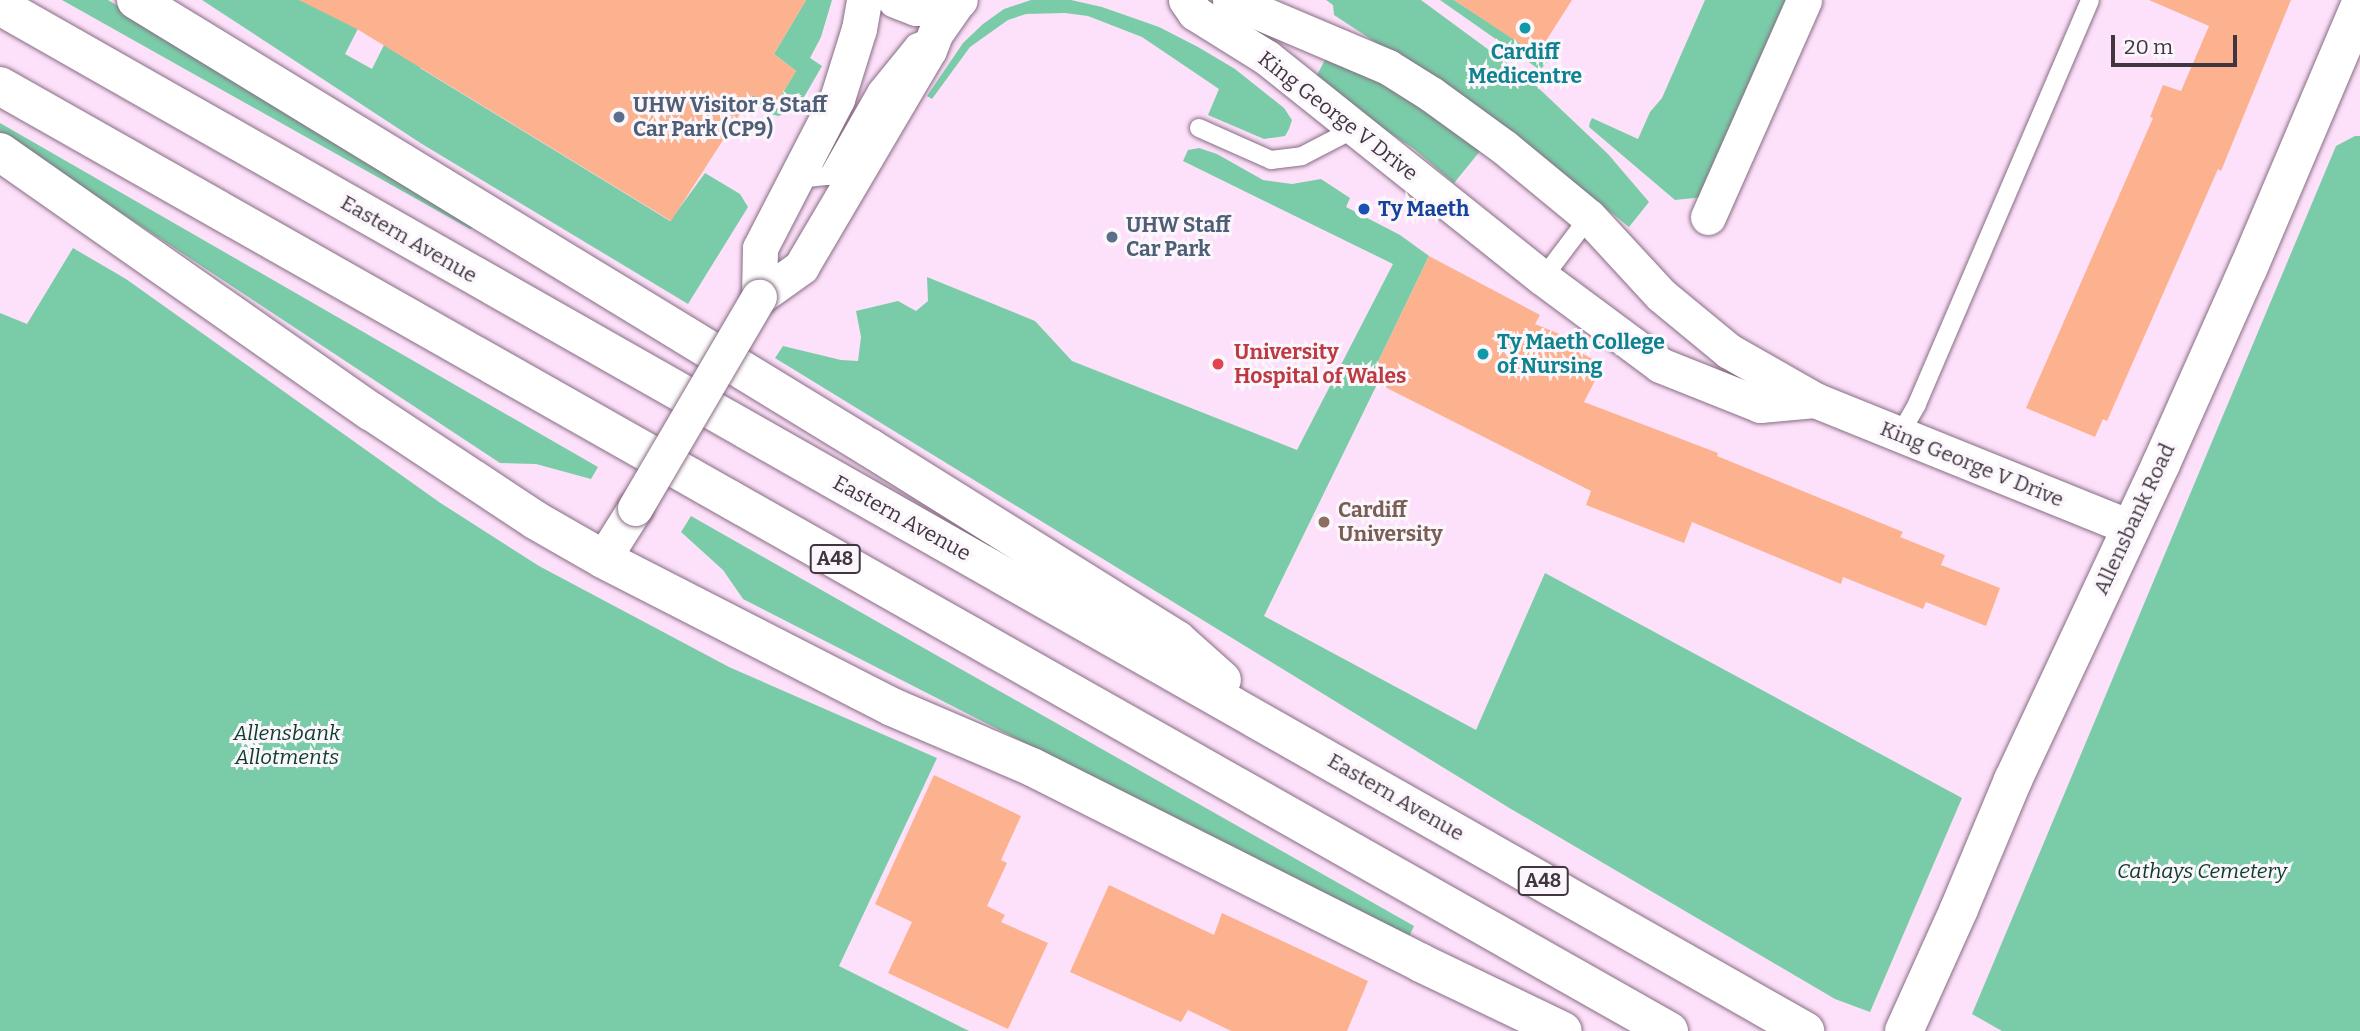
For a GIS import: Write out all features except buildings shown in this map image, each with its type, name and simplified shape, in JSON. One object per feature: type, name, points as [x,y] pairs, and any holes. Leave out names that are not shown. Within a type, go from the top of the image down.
[{"type":"main road","points":[[136,0],[870,448],[1177,640],[1280,731]]},
{"type":"main road","name":"Allensbank Road","points":[[1906,1026],[1959,909],[2013,779],[2248,269],[2360,5]]},
{"type":"main road","name":"Eastern Avenue","points":[[0,6],[1805,1031]]},
{"type":"main road","name":"A48","points":[[0,86],[1670,1031]]},
{"type":"main road","points":[[0,152],[372,412],[535,520],[603,559],[892,707],[1032,767],[1421,963],[1563,1031]]},
{"type":"street","points":[[759,297],[760,248],[837,99],[859,29],[864,0]]},
{"type":"street","points":[[895,0],[916,8],[937,8],[958,1]]},
{"type":"street","name":"King George V Drive","points":[[1186,0],[1195,13],[1266,57],[1543,278],[1660,365],[1760,405],[1815,400]]},
{"type":"street","name":"King George V Drive","points":[[1230,0],[1388,67],[1504,147],[1589,217],[1661,295],[1728,351],[1815,400],[2129,527]]},
{"type":"street","points":[[1708,217],[1804,0]]},
{"type":"street","points":[[603,559],[759,297],[801,267],[929,50],[934,34],[958,1]]},
{"type":"lane","points":[[1900,434],[1917,404],[2090,0]]},
{"type":"lane","points":[[798,179],[828,176],[877,90],[915,43],[934,34]]},
{"type":"lane","points":[[1199,128],[1271,160],[1302,156],[1354,129]]},
{"type":"lane","points":[[1543,278],[1589,217]]},
{"type":"green space","points":[[62,0],[108,0],[479,225],[470,229]]},
{"type":"green space","points":[[202,0],[299,0],[364,17],[345,54],[372,69],[390,33],[427,54],[420,68],[670,221],[705,173],[740,194],[748,207],[688,304],[422,144]]},
{"type":"green space","points":[[806,0],[832,0],[821,37],[810,58],[822,66],[796,111],[778,116],[749,101],[753,95],[774,107],[796,71],[774,54]]},
{"type":"green space","points":[[1031,0],[1071,0],[1102,7],[1159,27],[1235,69],[1284,108],[1292,120],[1289,129],[1285,136],[1264,139],[1208,115],[1219,89],[1142,37],[1088,16],[1065,13],[1026,14],[1008,20],[970,47],[932,99],[927,96],[963,43],[983,24],[1004,9]]},
{"type":"green space","points":[[1326,0],[1421,0],[1531,81],[1608,154],[1649,202],[1629,227],[1502,125],[1334,15],[1333,5]]},
{"type":"green space","points":[[1440,0],[1454,0],[1548,61],[1540,70]]},
{"type":"green space","points":[[1705,0],[1789,0],[1704,197],[1675,200],[1589,127],[1592,118],[1638,139],[1650,112],[1662,98]]},
{"type":"green space","points":[[1327,56],[1388,81],[1481,150],[1454,183],[1414,149],[1319,85],[1316,77]]},
{"type":"green space","points":[[0,123],[598,467],[591,479],[536,464],[500,463],[0,133]]},
{"type":"green space","name":"Cathays Cemetery","points":[[2360,136],[2360,1031],[2002,1031],[1972,1014],[2336,146]]},
{"type":"green space","points":[[1199,148],[1217,154],[1263,180],[1292,184],[1321,179],[1350,198],[1346,207],[1400,235],[1429,256],[1376,366],[1384,370],[1264,616],[1476,730],[1545,573],[1962,798],[1870,1012],[1835,999],[1511,809],[775,358],[783,346],[841,360],[858,361],[861,337],[856,311],[898,301],[916,311],[928,301],[927,277],[1035,321],[1072,361],[1297,450],[1393,264],[1183,161],[1188,150]]},
{"type":"green space","name":"Allensbank Allotments","points":[[73,248],[126,279],[439,502],[539,566],[729,667],[937,758],[839,966],[969,1031],[0,1031],[0,313],[27,324]]},
{"type":"green space","points":[[691,516],[1414,926],[1408,939],[743,599],[723,570],[681,532]]},
{"type":"place","name":"Cardiff Medicentre","points":[[1525,28]]},
{"type":"place","name":"UHW Visitor & Staff Car Park (CP9)","points":[[619,117]]},
{"type":"place","name":"Ty Maeth","points":[[1364,209]]},
{"type":"place","name":"UHW Staff Car Park","points":[[1112,237]]},
{"type":"place","name":"Ty Maeth College of Nursing","points":[[1483,354]]},
{"type":"place","name":"University Hospital of Wales","points":[[1218,364]]},
{"type":"place","name":"Cardiff University","points":[[1324,522]]}]
